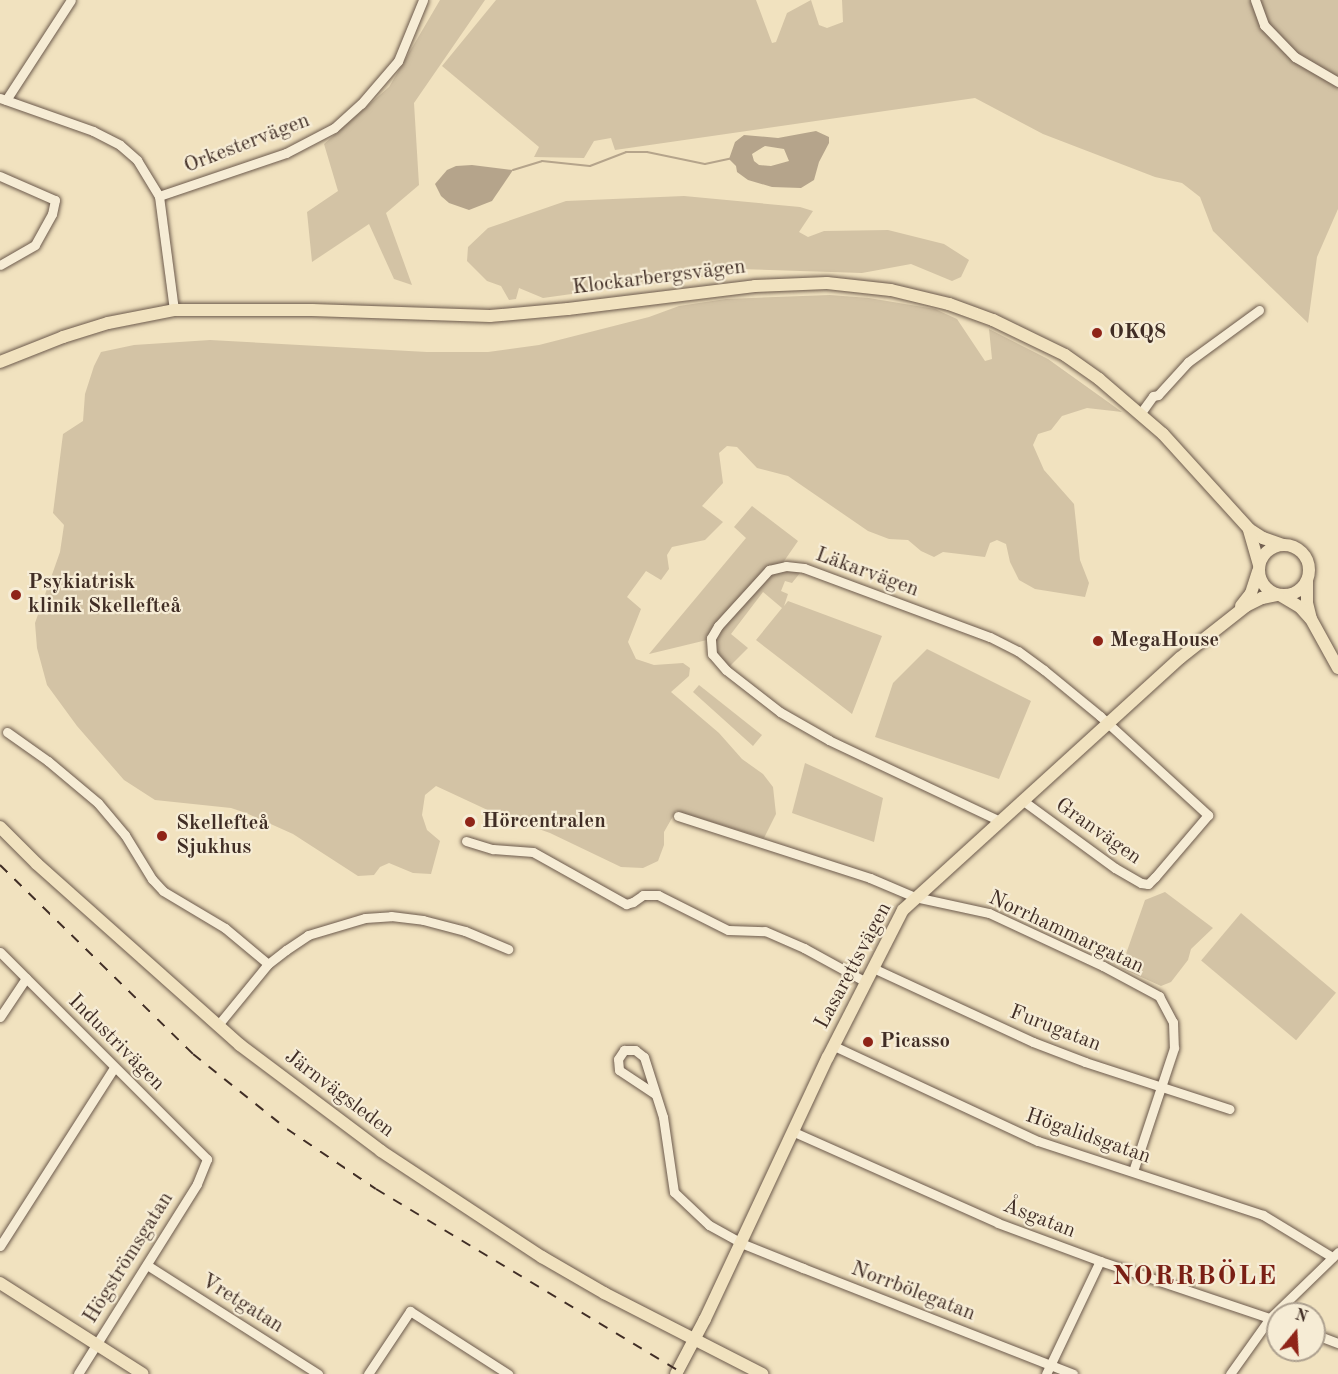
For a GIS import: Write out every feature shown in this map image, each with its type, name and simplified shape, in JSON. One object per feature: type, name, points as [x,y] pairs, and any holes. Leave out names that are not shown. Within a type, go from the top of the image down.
[{"type":"main road","name":"Klockarbergsvägen","points":[[0,362],[97,326],[174,310],[301,310],[490,316],[568,309],[755,286],[827,283],[891,290],[949,304],[987,318],[1065,355],[1099,379],[1163,434],[1249,529],[1263,538],[1283,545]]},
{"type":"main road","name":"Klockarbergsvägen","points":[[1249,529],[1259,567]]},
{"type":"main road","points":[[1311,619],[1307,603],[1309,568],[1305,556],[1293,547],[1283,545],[1269,550],[1259,567],[1265,587],[1300,607],[1311,619],[1338,668]]},
{"type":"main road","name":"Lasarettsvägen","points":[[676,1374],[834,1046],[903,910],[1022,800],[1234,613],[1251,593],[1259,567]]},
{"type":"main road","points":[[1279,595],[1297,592],[1307,580]]},
{"type":"main road","name":"Lasarettsvägen","points":[[1234,613],[1256,600],[1279,595]]},
{"type":"main road","name":"Järnvägsleden","points":[[0,827],[37,864],[218,1025],[381,1151],[476,1215],[604,1293],[762,1374]]},
{"type":"main road","points":[[0,1283],[143,1374]]},
{"type":"street","points":[[71,0],[3,99],[93,130],[120,145],[142,166],[159,196],[174,310]]},
{"type":"street","name":"Orkestervägen","points":[[159,196],[286,153],[334,128],[361,104],[398,61],[423,0]]},
{"type":"street","points":[[1255,0],[1264,25],[1295,57],[1338,82]]},
{"type":"street","points":[[0,176],[55,200],[52,214],[35,245],[0,266]]},
{"type":"street","points":[[1140,414],[1153,396],[1158,395],[1188,362],[1259,310]]},
{"type":"street","name":"Läkarvägen","points":[[1000,821],[820,736],[780,712],[726,670],[712,654],[711,638],[718,626],[769,570],[786,566],[804,568],[990,637],[1018,651],[1108,724]]},
{"type":"street","name":"Granvägen","points":[[1022,800],[1115,868],[1141,884],[1148,884],[1208,815],[1108,724]]},
{"type":"street","points":[[7,732],[48,761],[98,803],[125,835],[152,879],[163,891],[225,928],[268,964]]},
{"type":"street","name":"Norrhammargatan","points":[[678,816],[870,878],[915,897],[988,913],[1102,966],[1159,996],[1173,1022],[1174,1048],[1133,1171]]},
{"type":"street","points":[[466,842],[493,849],[533,852],[616,901],[626,904],[644,895],[658,895],[728,930],[765,931],[804,948],[866,982]]},
{"type":"street","points":[[218,1025],[268,964],[308,935],[365,918],[391,916],[446,925],[508,949]]},
{"type":"street","name":"Industrivägen","points":[[0,952],[207,1159]]},
{"type":"street","name":"Furugatan","points":[[873,968],[1033,1042],[1085,1062],[1230,1109]]},
{"type":"street","points":[[0,1017],[26,978]]},
{"type":"street","name":"Högalidsgatan","points":[[834,1046],[1038,1141],[1263,1215],[1335,1255]]},
{"type":"street","name":"Norrbölegatan","points":[[655,1094],[619,1070],[616,1066],[621,1053],[627,1049],[644,1057],[663,1117],[674,1192],[709,1225],[741,1243],[1073,1374]]},
{"type":"street","points":[[0,1246],[114,1068]]},
{"type":"street","name":"Åsgatan","points":[[794,1132],[998,1223],[1100,1261],[1266,1317]]},
{"type":"street","name":"Högströmsgatan","points":[[78,1374],[197,1184],[207,1159]]},
{"type":"street","points":[[1291,1302],[1335,1255]]},
{"type":"street","points":[[1046,1374],[1100,1261]]},
{"type":"street","name":"Vretgatan","points":[[147,1265],[318,1374]]},
{"type":"street","points":[[368,1374],[410,1311],[507,1374]]},
{"type":"street","points":[[1230,1374],[1266,1330]]},
{"type":"shaded area","points":[[440,0],[485,0],[414,103],[419,185],[386,213],[412,285],[394,279],[369,224],[312,262],[307,212],[338,191],[324,144],[389,87]]},
{"type":"shaded area","points":[[496,0],[756,0],[772,43],[776,42],[787,13],[811,0],[819,25],[827,28],[843,22],[842,0],[1338,0],[1338,209],[1317,257],[1308,323],[1213,231],[1200,197],[1182,183],[1155,177],[1043,134],[975,98],[615,150],[611,138],[594,141],[584,158],[534,157],[539,147],[442,66]]},
{"type":"shaded area","points":[[816,131],[829,137],[829,143],[819,162],[814,180],[801,188],[772,187],[748,180],[737,172],[736,166],[729,159],[735,142],[744,135],[778,138]],"holes":[[[765,146],[784,149],[789,161],[771,166],[759,165],[754,161],[752,154]]]},
{"type":"shaded area","points":[[472,165],[513,170],[492,201],[469,210],[449,203],[441,196],[435,184],[447,170],[456,166]]},
{"type":"shaded area","points":[[684,196],[800,207],[813,211],[799,232],[808,237],[824,231],[888,230],[944,244],[969,260],[961,277],[952,281],[911,264],[862,273],[739,269],[718,278],[688,276],[666,284],[643,284],[543,298],[519,288],[516,299],[509,300],[501,286],[487,281],[467,261],[468,247],[488,228],[566,201]]},
{"type":"shaded area","points":[[830,295],[869,298],[935,309],[957,319],[985,361],[992,359],[989,329],[1048,359],[1122,412],[1087,408],[1062,416],[1051,430],[1038,434],[1033,445],[1044,470],[1074,504],[1080,560],[1089,583],[1085,597],[1035,589],[1019,580],[1010,562],[1006,544],[997,540],[990,543],[985,557],[943,552],[934,557],[921,551],[908,540],[889,539],[868,531],[788,476],[757,468],[737,447],[727,446],[719,453],[723,483],[702,506],[723,522],[705,540],[672,547],[667,555],[669,569],[661,580],[646,571],[627,597],[641,609],[628,642],[636,659],[654,665],[683,663],[690,668],[689,676],[671,692],[719,733],[742,759],[763,774],[773,787],[776,814],[764,838],[676,811],[664,832],[664,845],[658,861],[643,868],[621,867],[550,833],[494,813],[436,786],[425,795],[422,815],[427,830],[440,841],[431,874],[413,873],[389,863],[380,867],[374,875],[358,876],[293,834],[246,813],[231,808],[155,800],[124,780],[77,726],[47,685],[37,648],[35,623],[60,552],[64,525],[53,513],[63,434],[83,421],[85,394],[101,352],[134,345],[210,340],[427,352],[488,352],[539,345],[649,317],[679,306],[726,299]]},
{"type":"shaded area","points":[[752,506],[798,541],[780,567],[804,568],[792,583],[785,581],[781,591],[788,594],[784,606],[788,601],[882,636],[852,714],[756,640],[782,608],[763,592],[731,634],[748,648],[726,670],[712,654],[711,639],[649,654],[746,538],[734,527]]},
{"type":"shaded area","points":[[927,649],[1031,701],[999,779],[875,737],[893,683]]},
{"type":"shaded area","points":[[699,685],[762,735],[753,746],[693,692]]},
{"type":"shaded area","points":[[805,763],[883,798],[874,842],[792,813]]},
{"type":"shaded area","points":[[1165,892],[1213,928],[1191,949],[1188,960],[1171,982],[1161,986],[1121,968],[1145,900]]},
{"type":"shaded area","points":[[1241,913],[1336,993],[1296,1040],[1201,960]]},
{"type":"waterway","points":[[513,170],[542,161],[590,166],[626,152],[647,152],[705,164],[729,159]]},
{"type":"railway","points":[[0,865],[193,1054],[287,1129],[376,1189],[684,1374]]},
{"type":"place","name":"OKQ8","points":[[1097,333]]},
{"type":"place","name":"Psykiatrisk klinik Skellefteå","points":[[16,595]]},
{"type":"place","name":"MegaHouse","points":[[1098,641]]},
{"type":"place","name":"Hörcentralen","points":[[470,822]]},
{"type":"place","name":"Skellefteå Sjukhus","points":[[162,836]]},
{"type":"place","name":"Picasso","points":[[868,1042]]},
{"type":"district","name":"NORRBÖLE","points":[[1195,1277]]}]
